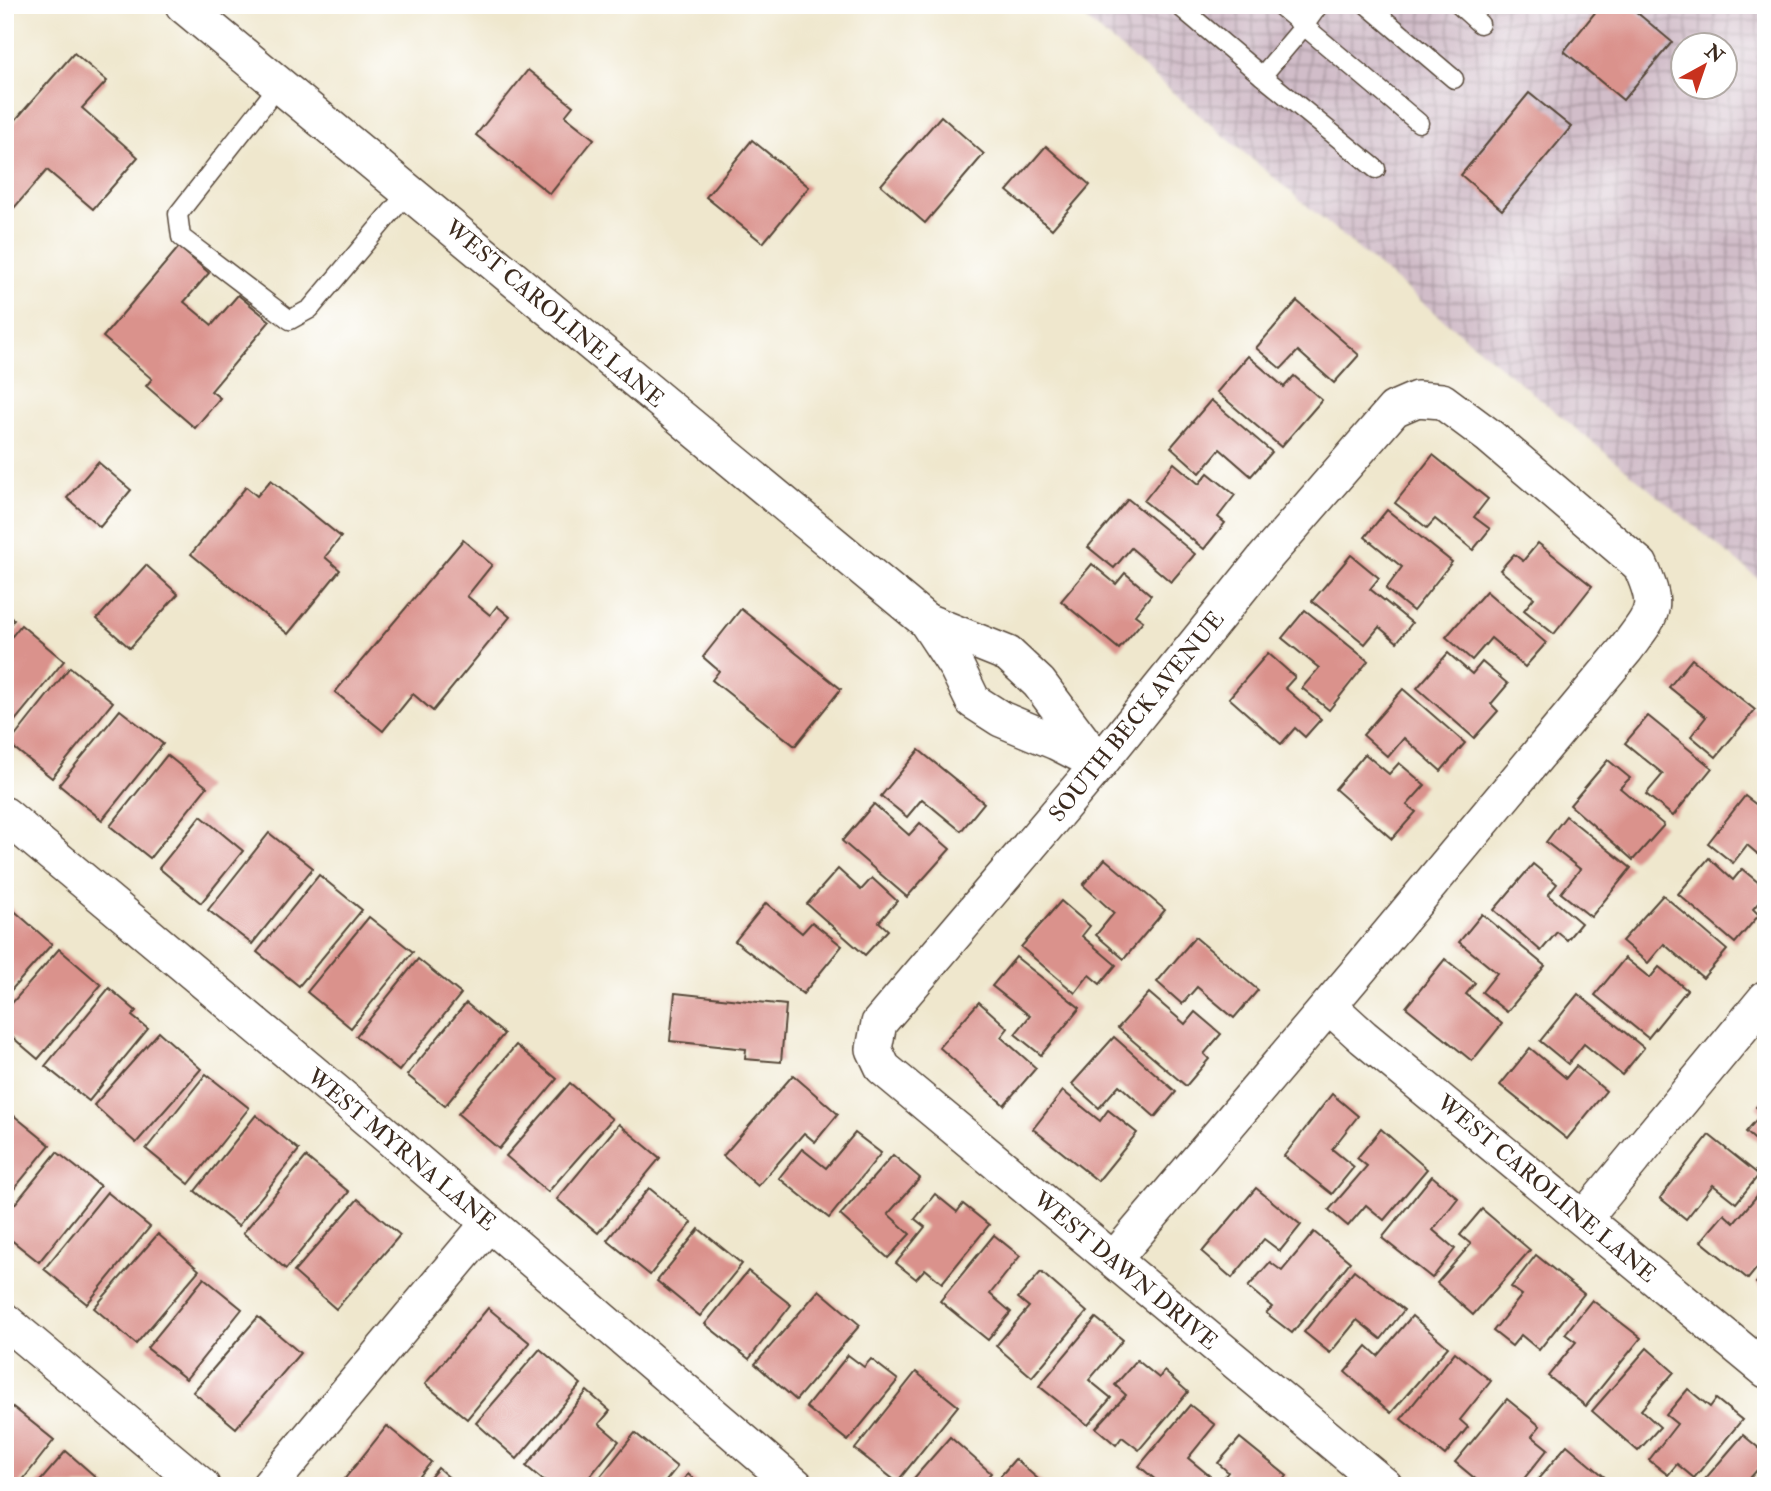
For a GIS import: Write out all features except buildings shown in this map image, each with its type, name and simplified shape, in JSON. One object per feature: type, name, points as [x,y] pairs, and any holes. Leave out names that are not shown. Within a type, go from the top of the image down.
[{"type":"street","name":"WEST CAROLINE LANE","points":[[183,5],[926,621],[957,668],[973,701],[1001,719],[1056,741],[1099,764]]},
{"type":"street","name":"SOUTH BECK AVENUE","points":[[874,1049],[879,1023],[1099,764],[1264,559],[1394,409],[1417,399],[1442,401],[1489,436],[1640,565],[1653,594],[1649,617],[1626,649],[1329,1006]]},
{"type":"street","name":"WEST CAROLINE LANE","points":[[926,621],[1007,654],[1039,683],[1099,764]]},
{"type":"street","name":"WEST MYRNA LANE","points":[[5,815],[796,1486]]},
{"type":"street","points":[[1584,1218],[1766,998]]},
{"type":"street","name":"WEST CAROLINE LANE","points":[[1329,1006],[1766,1370]]},
{"type":"street","points":[[1114,1259],[1329,1006]]},
{"type":"street","name":"WEST DAWN DRIVE","points":[[874,1049],[883,1068],[1384,1486]]},
{"type":"street","points":[[269,1486],[489,1223]]},
{"type":"street","points":[[5,1321],[202,1486]]},
{"type":"lane","points":[[1178,5],[1376,169]]},
{"type":"lane","points":[[1279,5],[1419,123]]},
{"type":"lane","points":[[1262,76],[1320,5]]},
{"type":"lane","points":[[1367,5],[1454,79]]},
{"type":"lane","points":[[1459,5],[1480,24]]},
{"type":"lane","points":[[280,85],[178,214],[181,237],[289,320],[310,309],[409,191]]},
{"type":"shaded area","points":[[1069,5],[1766,5],[1766,585],[1383,270]]}]
